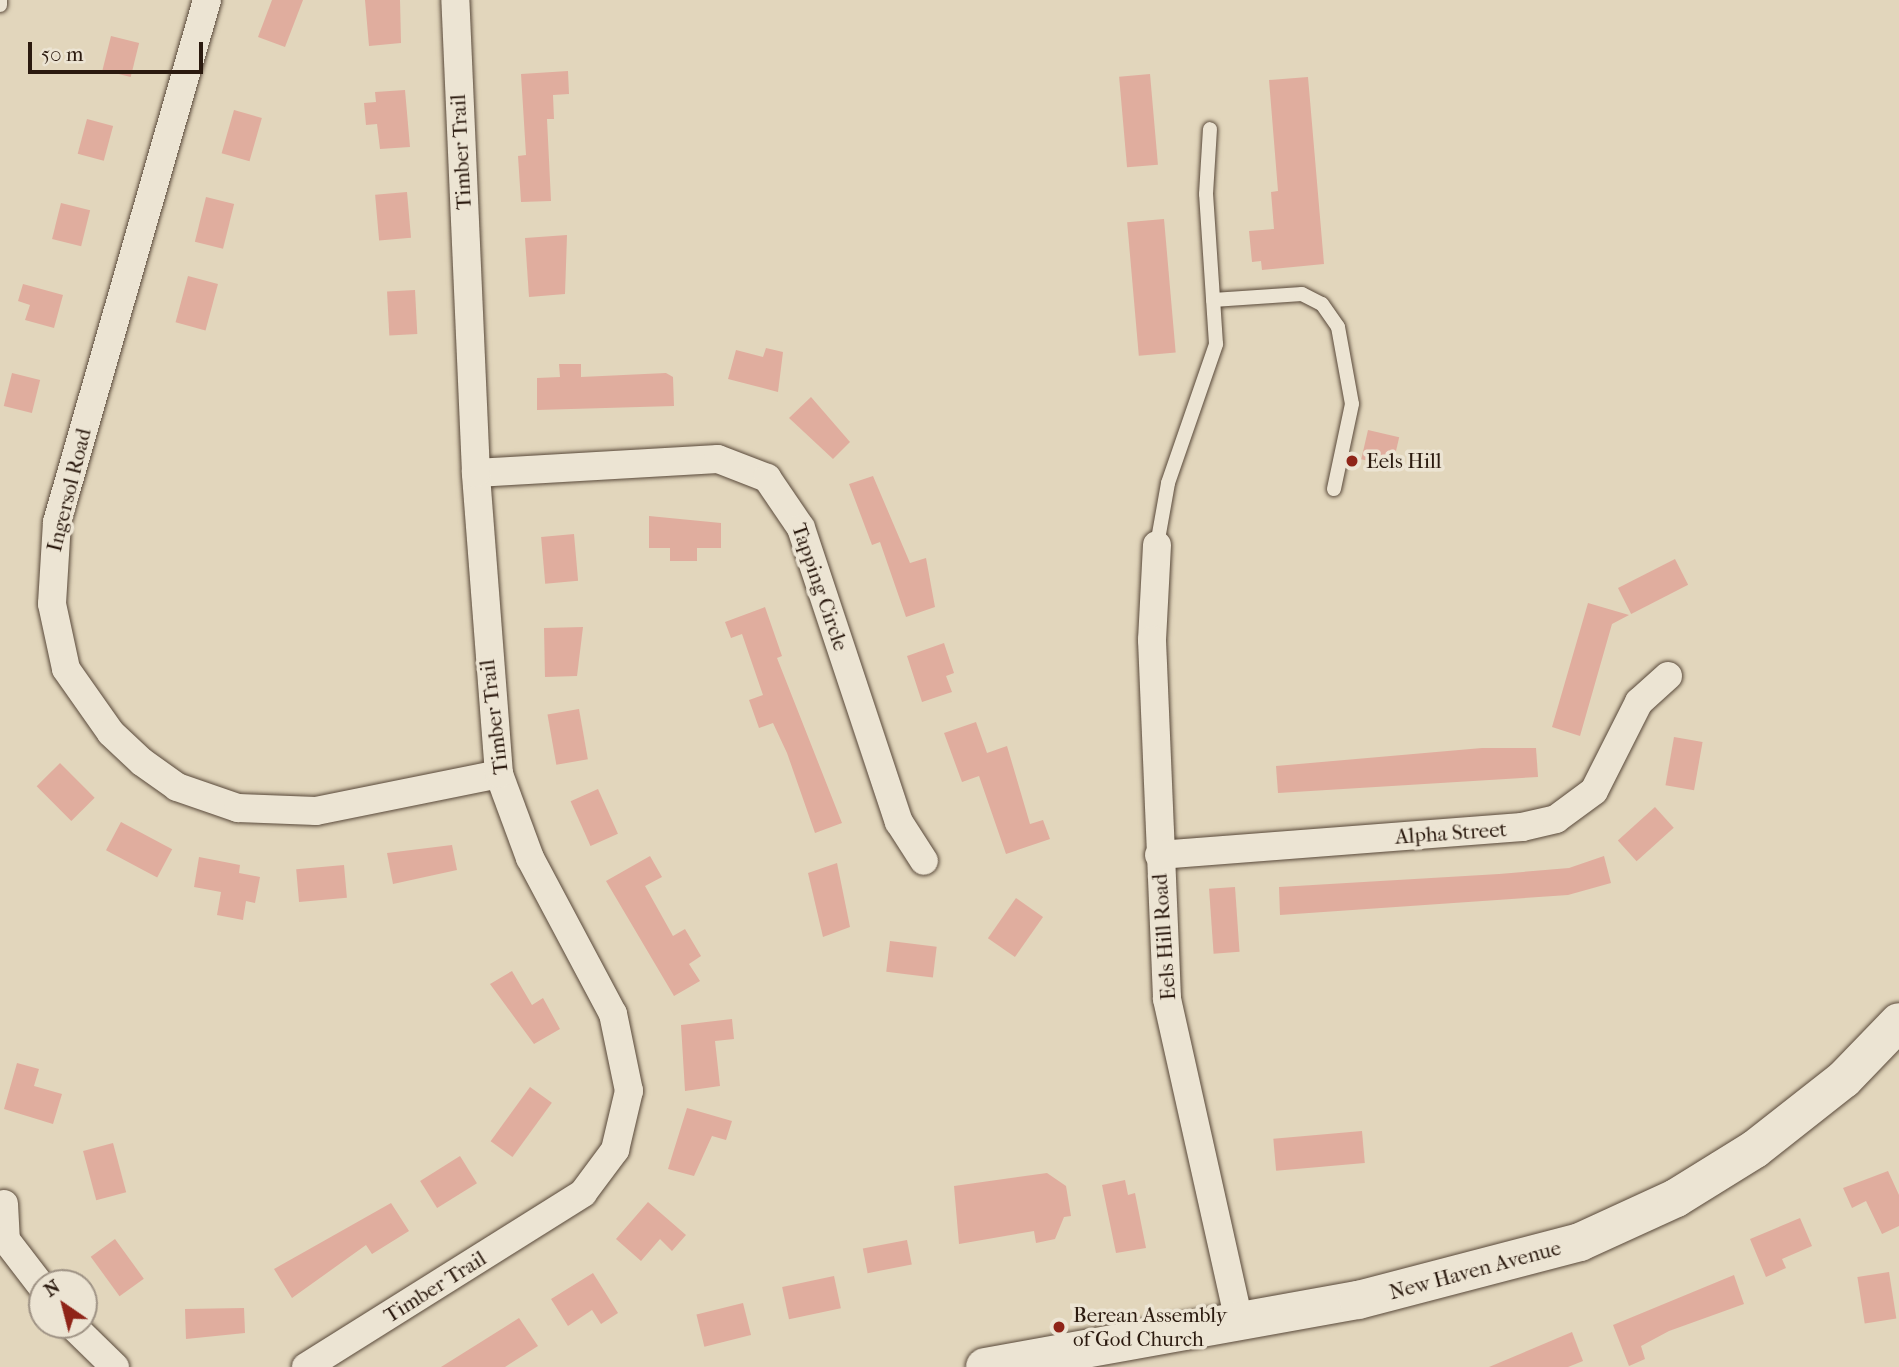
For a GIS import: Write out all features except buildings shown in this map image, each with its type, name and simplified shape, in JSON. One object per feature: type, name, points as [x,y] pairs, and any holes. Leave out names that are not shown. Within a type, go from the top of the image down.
[{"type":"main road","name":"New Haven Avenue","points":[[985,1367],[1072,1359],[1239,1321],[1501,1267],[1646,1214],[1791,1123],[1899,1023]]},
{"type":"street","name":"Ingersol Road","points":[[207,0],[57,522],[52,604],[66,669],[111,733],[142,762],[177,787],[238,808],[316,811],[499,774]]},
{"type":"street","name":"Timber Trail","points":[[309,1366],[569,1205],[607,1165],[622,1133],[629,1091],[613,1014],[530,858],[499,774],[476,473],[455,0]]},
{"type":"street","name":"Tapping Circle","points":[[476,473],[718,459],[767,478],[801,528],[899,822],[924,861]]},
{"type":"street","name":"Eels Hill Road","points":[[1157,545],[1152,640],[1167,999],[1239,1321]]},
{"type":"street","name":"Alpha Street","points":[[1159,855],[1522,827],[1556,819],[1594,791],[1639,702],[1668,676]]},
{"type":"street","points":[[4,1204],[6,1240],[28,1269]]},
{"type":"street","points":[[87,1339],[116,1367]]},
{"type":"lane","points":[[1157,545],[1168,483],[1216,344],[1206,194],[1210,128]]},
{"type":"lane","points":[[1213,300],[1302,294],[1322,304],[1338,327],[1352,404],[1334,489]]},
{"type":"place","name":"Eels Hill","points":[[1352,461]]},
{"type":"place","name":"Berean Assembly of God Church","points":[[1059,1327]]}]
